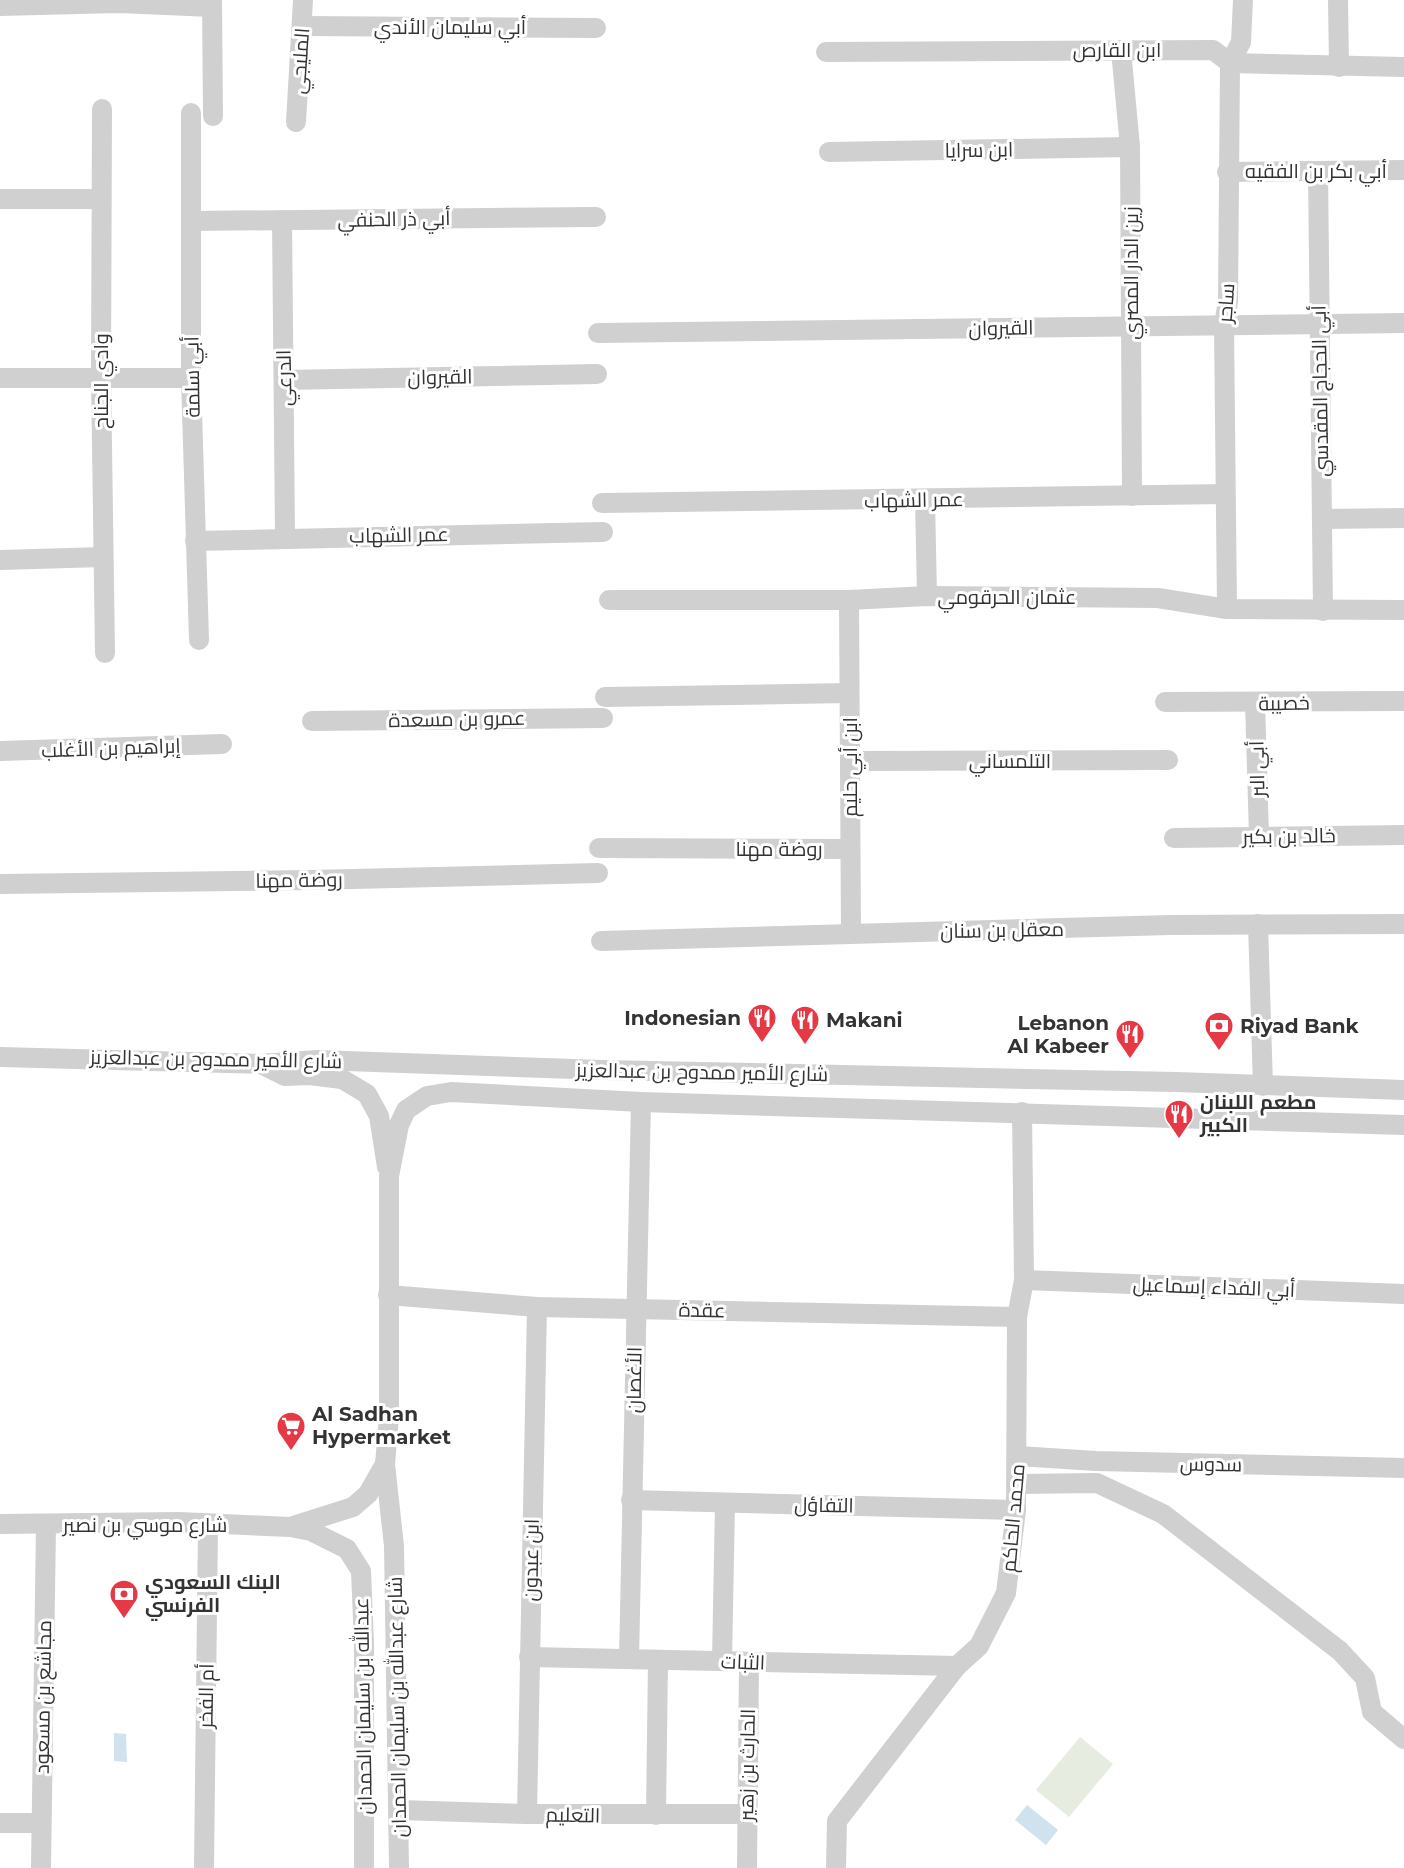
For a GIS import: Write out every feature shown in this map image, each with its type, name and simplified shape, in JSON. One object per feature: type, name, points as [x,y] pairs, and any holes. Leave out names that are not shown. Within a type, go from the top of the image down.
[{"type":"street","name":"المليجي","points":[[296,123],[304,26],[303,0]]},
{"type":"street","name":"ساجر","points":[[1227,609],[1224,325],[1228,301],[1227,172],[1230,63],[1241,42],[1243,0]]},
{"type":"street","points":[[1338,0],[1339,67]]},
{"type":"street","points":[[0,6],[119,1],[212,3],[213,116]]},
{"type":"street","name":"أبي سليمان الأندي","points":[[304,26],[596,28]]},
{"type":"street","name":"زين الدار المصري","points":[[1121,50],[1130,147],[1132,496]]},
{"type":"street","name":"ابن القارص","points":[[826,52],[1213,51],[1230,63],[1404,67]]},
{"type":"street","name":"وادي الجناح","points":[[102,109],[101,378],[105,654]]},
{"type":"street","name":"أبي سلمة","points":[[191,113],[191,378],[200,640]]},
{"type":"street","name":"ابن سرايا","points":[[829,152],[1130,147]]},
{"type":"street","name":"أبي بكر بن الفقيه","points":[[1227,172],[1404,170]]},
{"type":"street","name":"أبي الحجاج المقدسي","points":[[1318,171],[1323,611]]},
{"type":"street","points":[[0,199],[101,199]]},
{"type":"street","name":"أبي ذر الحنفي","points":[[191,221],[596,217]]},
{"type":"street","name":"الدرعي","points":[[282,220],[285,537]]},
{"type":"street","name":"القيروان","points":[[598,333],[1404,323]]},
{"type":"street","name":"القيروان","points":[[284,380],[597,374]]},
{"type":"street","points":[[0,378],[191,378]]},
{"type":"street","name":"عمر الشهاب","points":[[602,503],[1225,494]]},
{"type":"street","points":[[925,500],[927,596]]},
{"type":"street","points":[[1322,519],[1404,518]]},
{"type":"street","name":"عمر الشهاب","points":[[195,541],[285,537],[603,532]]},
{"type":"street","points":[[0,560],[103,557]]},
{"type":"street","name":"عثمان الحرقومي","points":[[609,600],[849,600],[927,596],[1158,597],[1227,609],[1404,610]]},
{"type":"street","name":"ابن أبي حليم","points":[[849,600],[852,761],[851,933]]},
{"type":"street","points":[[605,697],[849,693]]},
{"type":"street","name":"خصيبة","points":[[1165,702],[1404,701]]},
{"type":"street","name":"أبي البر","points":[[1255,703],[1259,836]]},
{"type":"street","name":"عمرو بن مسعدة","points":[[312,721],[603,718]]},
{"type":"street","name":"إبراهيم بن الأغلب","points":[[0,751],[222,744]]},
{"type":"street","name":"التلمساني","points":[[852,761],[1168,760]]},
{"type":"street","name":"خالد بن بكير","points":[[1173,838],[1404,835]]},
{"type":"street","name":"روضة مهنا","points":[[599,849],[850,849]]},
{"type":"street","name":"روضة مهنا","points":[[0,884],[598,873]]},
{"type":"street","points":[[1258,924],[1263,1086]]},
{"type":"street","name":"معقل بن سنان","points":[[601,941],[1258,924],[1404,924]]},
{"type":"street","name":"شارع الأمير ممدوح بن عبدالعزيز","points":[[0,1057],[261,1064],[317,1060],[603,1070],[1404,1090]]},
{"type":"street","points":[[261,1064],[285,1076],[342,1079],[367,1094],[379,1116],[388,1176],[389,1417],[385,1464],[368,1494],[353,1507],[290,1527]]},
{"type":"street","name":"شارع الأمير ممدوح بن عبدالعزيز","points":[[388,1176],[399,1125],[406,1110],[427,1096],[451,1092],[641,1102],[1404,1125]]},
{"type":"street","name":"الأغصان","points":[[629,1659],[641,1102]]},
{"type":"street","name":"محمد الحاكم","points":[[836,1868],[837,1821],[957,1666],[979,1646],[1006,1593],[1018,1485],[1017,1317],[1024,1280],[1022,1112]]},
{"type":"street","name":"أبي الفداء إسماعيل","points":[[1024,1280],[1404,1294]]},
{"type":"street","name":"عقدة","points":[[388,1295],[537,1307],[1017,1317]]},
{"type":"street","name":"ابن عبدون","points":[[527,1814],[537,1307]]},
{"type":"street","name":"سدوس","points":[[1018,1456],[1096,1461],[1404,1468]]},
{"type":"street","name":"شارع عبدالله بن سليمان الحمدان","points":[[385,1464],[394,1546],[400,1810],[399,1868]]},
{"type":"street","points":[[1018,1485],[1097,1483],[1163,1514],[1340,1651],[1365,1678],[1372,1712],[1404,1739]]},
{"type":"street","name":"التفاؤل","points":[[631,1500],[1016,1510]]},
{"type":"street","points":[[722,1660],[725,1503]]},
{"type":"street","name":"شارع موسي بن نصير","points":[[0,1524],[208,1524],[290,1527]]},
{"type":"street","name":"أم الفخر","points":[[204,1868],[208,1524]]},
{"type":"street","name":"مجاشع بن مسعود","points":[[41,1868],[46,1525]]},
{"type":"street","name":"عبدالله بن سليمان الحمدان","points":[[290,1527],[311,1531],[347,1549],[361,1571],[364,1644],[364,1868]]},
{"type":"street","name":"الثبات","points":[[529,1657],[957,1666]]},
{"type":"street","points":[[656,1815],[658,1660]]},
{"type":"street","name":"الحارث بن زهير","points":[[747,1868],[749,1662]]},
{"type":"street","name":"التعليم","points":[[400,1810],[527,1814],[746,1814]]},
{"type":"street","points":[[0,1823],[41,1823]]},
{"type":"shaded area","points":[[1080,1737],[1113,1764],[1069,1817],[1036,1790]]},
{"type":"water","points":[[114,1733],[126,1734],[127,1762],[114,1761]]},
{"type":"water","points":[[1027,1805],[1058,1830],[1046,1845],[1015,1820]]},
{"type":"place","name":"Indonesian","points":[[762,1044]]},
{"type":"place","name":"Makani","points":[[805,1046]]},
{"type":"place","name":"Riyad Bank","points":[[1219,1052]]},
{"type":"place","name":"Lebanon Al Kabeer","points":[[1130,1060]]},
{"type":"place","name":"مطعم اللبنان الكبير","points":[[1179,1140]]},
{"type":"place","name":"Al Sadhan Hypermarket","points":[[291,1452]]},
{"type":"place","name":"البنك السعودي الفرنسي","points":[[124,1620]]}]
